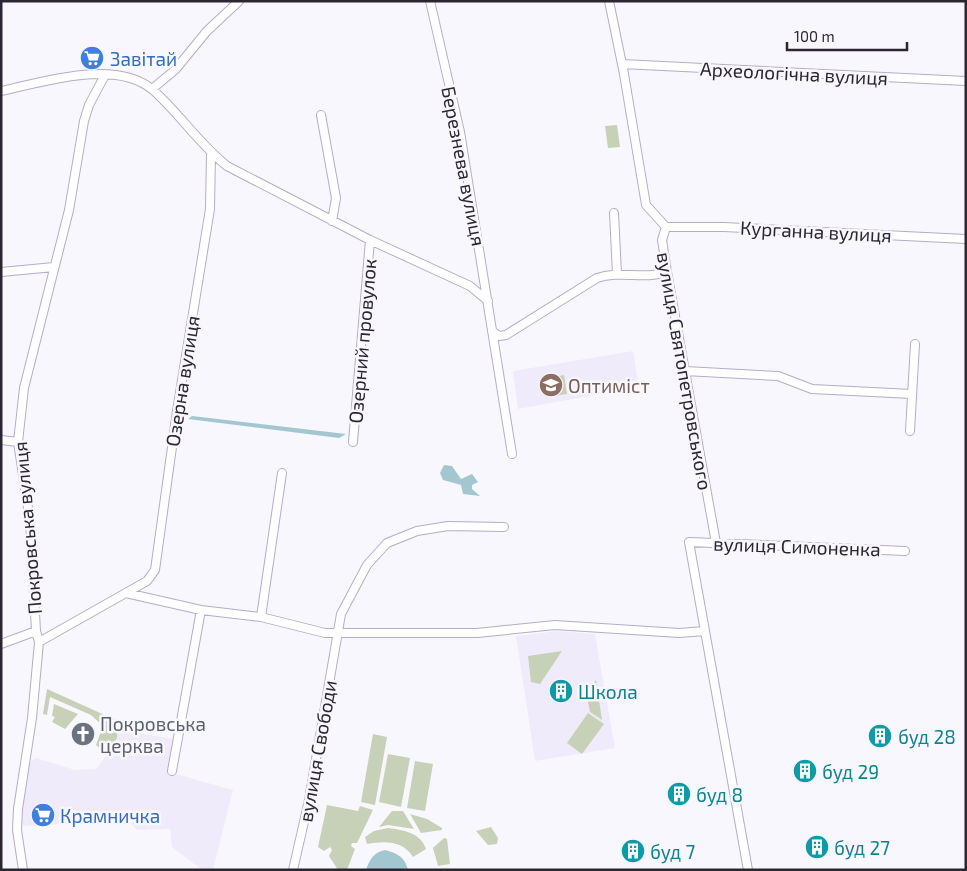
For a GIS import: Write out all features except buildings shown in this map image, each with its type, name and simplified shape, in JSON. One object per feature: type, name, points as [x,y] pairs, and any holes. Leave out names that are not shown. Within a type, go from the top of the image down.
[{"type":"street","points":[[152,89],[176,70],[207,31],[239,1]]},
{"type":"street","name":"Березнева вулиця","points":[[430,1],[460,132],[512,454]]},
{"type":"street","name":"вулиця Святопетровського","points":[[609,1],[622,64],[646,205],[666,227],[662,240],[667,272],[716,543]]},
{"type":"street","name":"Археологічна вулиця","points":[[622,64],[966,81]]},
{"type":"street","points":[[1,91],[80,73],[105,75],[138,82],[152,89],[211,154],[245,177],[370,240],[470,286],[488,301]]},
{"type":"street","name":"Покровська вулиця","points":[[22,870],[17,816],[32,718],[39,642],[36,631],[30,521],[18,442],[24,388],[68,210],[84,121],[89,105],[105,75]]},
{"type":"street","points":[[321,115],[336,198],[332,221]]},
{"type":"street","name":"Озерна вулиця","points":[[39,642],[147,581],[154,570],[177,410],[210,209],[211,154]]},
{"type":"street","points":[[614,213],[618,274]]},
{"type":"street","name":"Курганна вулиця","points":[[666,227],[724,227],[966,239]]},
{"type":"street","name":"Озерний провулок","points":[[353,442],[370,240]]},
{"type":"street","points":[[1,272],[54,267]]},
{"type":"street","points":[[492,331],[499,336],[506,335],[597,278],[618,274],[651,276],[667,272]]},
{"type":"street","points":[[910,432],[915,344]]},
{"type":"street","points":[[685,371],[778,376],[812,389],[912,394]]},
{"type":"street","points":[[1,440],[18,442]]},
{"type":"street","points":[[261,617],[282,473]]},
{"type":"street","points":[[339,632],[341,614],[348,598],[367,565],[387,543],[417,531],[448,526],[504,527]]},
{"type":"street","name":"вулиця Симоненка","points":[[705,631],[689,542],[905,551]]},
{"type":"street","points":[[126,593],[201,610],[261,617],[324,633],[477,633],[555,625],[680,633],[705,631],[748,870]]},
{"type":"street","points":[[172,771],[201,610]]},
{"type":"street","points":[[1,644],[36,631]]},
{"type":"street","name":"вулиця Свободи","points":[[294,870],[309,800],[339,632]]},
{"type":"shaded area","points":[[633,351],[639,387],[518,409],[513,371]]},
{"type":"shaded area","points":[[557,631],[595,634],[615,748],[535,761],[516,636]]},
{"type":"shaded area","points":[[118,721],[137,733],[175,739],[169,772],[233,790],[213,870],[202,870],[172,847],[170,829],[137,830],[130,821],[24,826],[20,822],[30,762],[36,758],[75,770],[96,769],[115,744]]},
{"type":"green space","points":[[617,125],[620,147],[608,148],[605,126]]},
{"type":"green space","points":[[564,375],[567,394],[553,396],[550,378]]},
{"type":"green space","points":[[562,651],[540,684],[531,682],[528,656]]},
{"type":"green space","points":[[596,680],[602,720],[590,712],[586,692]]},
{"type":"green space","points":[[47,689],[118,721],[117,738],[107,755],[96,745],[103,726],[91,715],[50,697],[47,715],[43,714]]},
{"type":"green space","points":[[54,704],[78,714],[65,729],[52,722],[55,717],[52,716]]},
{"type":"green space","points":[[588,713],[604,724],[582,754],[567,743]]},
{"type":"green space","points":[[373,734],[387,737],[375,805],[361,802]]},
{"type":"green space","points":[[388,754],[410,758],[401,807],[379,802]]},
{"type":"green space","points":[[415,761],[433,764],[425,811],[407,808]]},
{"type":"green space","points":[[327,805],[358,811],[360,806],[373,810],[357,843],[352,843],[351,846],[355,849],[347,870],[338,870],[329,856],[332,850],[330,847],[324,851],[318,847]]},
{"type":"green space","points":[[392,811],[403,811],[414,829],[388,825],[379,827]]},
{"type":"green space","points":[[410,814],[427,819],[442,828],[442,830],[421,833]]},
{"type":"green space","points":[[491,827],[498,838],[497,844],[488,845],[476,831]]},
{"type":"green space","points":[[388,828],[411,833],[420,839],[426,849],[413,857],[404,847],[393,843],[367,844],[365,837],[374,831]]},
{"type":"green space","points":[[444,838],[447,839],[450,864],[438,866],[433,848]]},
{"type":"water","points":[[192,416],[346,434],[339,438],[188,419]]},
{"type":"water","points":[[444,465],[452,466],[461,479],[472,474],[478,482],[472,485],[472,489],[480,496],[463,494],[461,485],[443,480],[440,473]]},
{"type":"water","points":[[385,850],[400,856],[408,870],[366,870],[372,857]]},
{"type":"place","name":"Завітай","points":[[92,58]]},
{"type":"place","name":"Оптиміст","points":[[551,385]]},
{"type":"place","name":"Школа","points":[[561,691]]},
{"type":"place","name":"Покровська церква","points":[[83,734]]},
{"type":"place","name":"буд 28","points":[[880,736]]},
{"type":"place","name":"буд 29","points":[[805,771]]},
{"type":"place","name":"буд 8","points":[[679,794]]},
{"type":"place","name":"Крамничка","points":[[43,815]]},
{"type":"place","name":"буд 27","points":[[817,847]]},
{"type":"place","name":"буд 7","points":[[633,851]]}]
